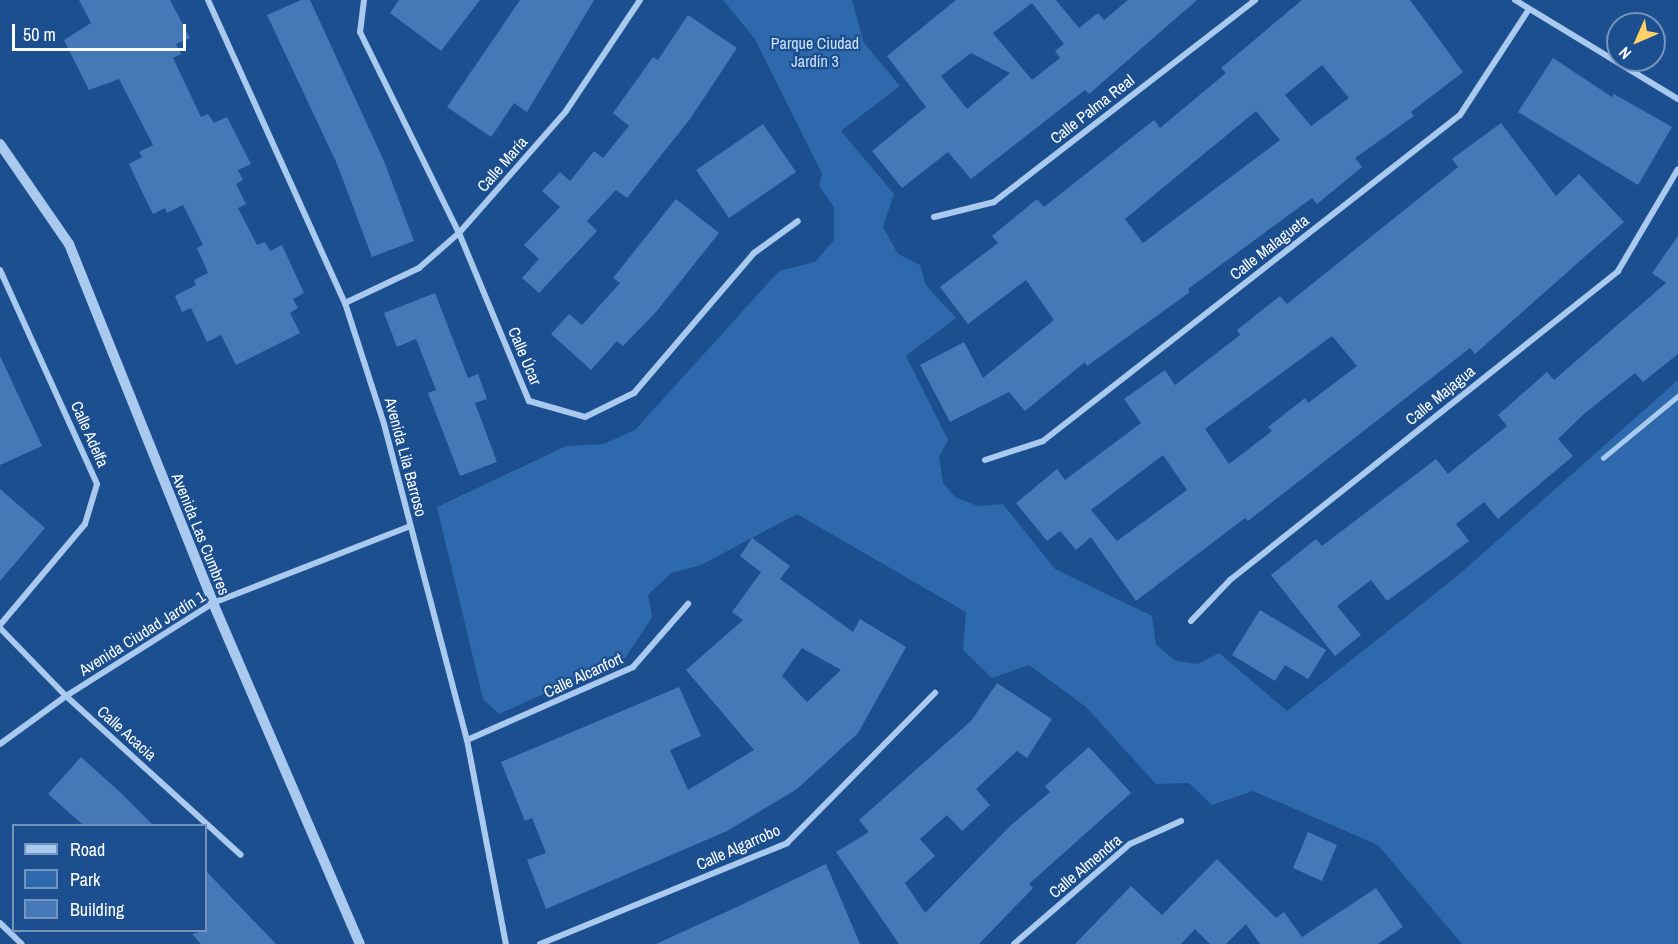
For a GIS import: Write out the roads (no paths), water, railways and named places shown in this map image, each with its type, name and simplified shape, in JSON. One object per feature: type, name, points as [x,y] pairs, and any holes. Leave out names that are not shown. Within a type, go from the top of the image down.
[{"type":"street","name":"Avenida Lila Barroso","points":[[208,0],[345,303],[384,424],[467,740],[506,944]]},
{"type":"street","name":"Calle Úcar","points":[[364,0],[360,32],[459,233],[529,401],[585,417],[634,393],[754,253],[798,221]]},
{"type":"street","name":"Calle María","points":[[345,303],[419,268],[459,233],[566,111],[640,0]]},
{"type":"street","name":"Calle Palma Real","points":[[934,217],[994,202],[1255,0]]},
{"type":"street","points":[[1515,0],[1678,99]]},
{"type":"street","name":"Calle Malagueta","points":[[985,460],[1043,441],[1460,115],[1529,9]]},
{"type":"street","name":"Avenida Las Cumbres","points":[[0,144],[69,244],[213,603],[360,944]]},
{"type":"street","name":"Calle Majagua","points":[[1191,621],[1230,580],[1618,271],[1678,169]]},
{"type":"street","name":"Calle Adelfa","points":[[0,270],[97,484],[85,524],[0,626]]},
{"type":"street","name":"Avenida Ciudad Jardín 1","points":[[0,744],[66,696],[213,603],[410,526]]},
{"type":"street","name":"Calle Alcanfort","points":[[467,740],[633,668],[688,604]]},
{"type":"street","name":"Calle Acacia","points":[[0,626],[66,696],[207,824]]},
{"type":"street","name":"Calle Algarrobo","points":[[540,944],[788,843],[935,693]]},
{"type":"street","name":"Calle Almendra","points":[[1014,944],[1130,844],[1181,821]]},
{"type":"street","name":"Calle Acacia","points":[[207,824],[241,855]]},
{"type":"street","points":[[0,923],[22,944]]},
{"type":"lane","points":[[1603,458],[1678,396]]},
{"type":"park label","name":"Parque Ciudad Jardín 3","points":[[815,52]]}]
